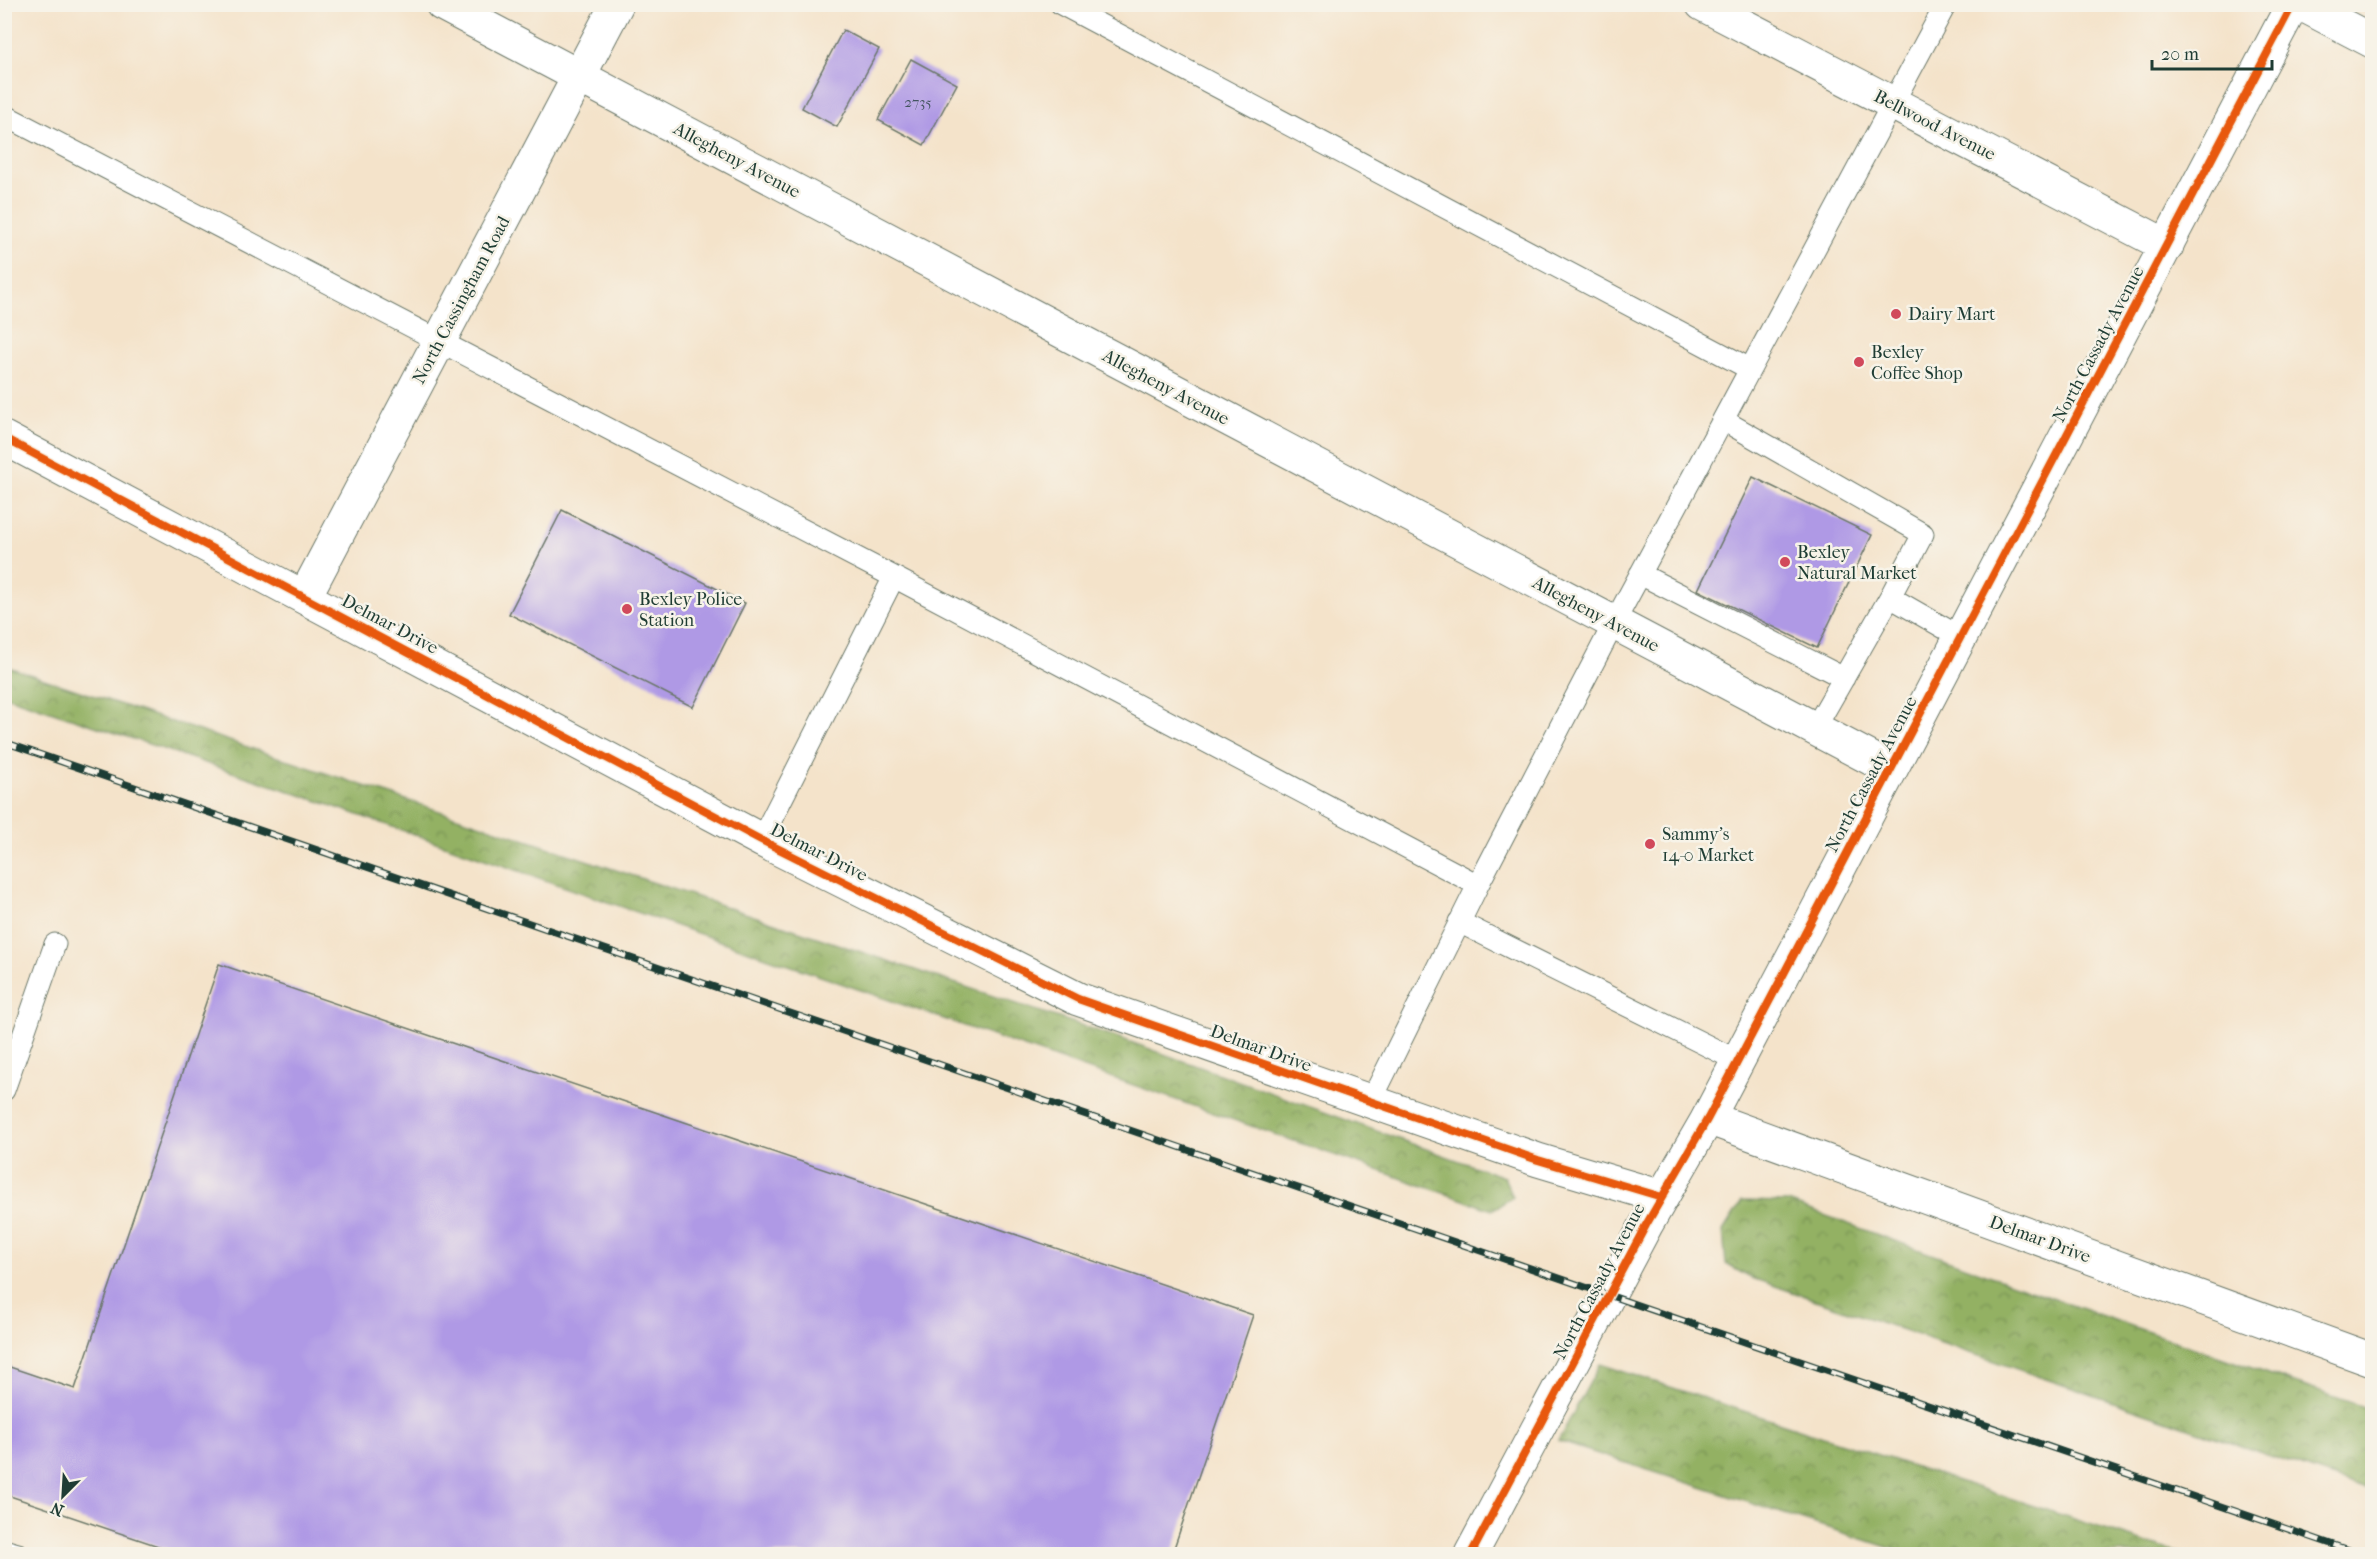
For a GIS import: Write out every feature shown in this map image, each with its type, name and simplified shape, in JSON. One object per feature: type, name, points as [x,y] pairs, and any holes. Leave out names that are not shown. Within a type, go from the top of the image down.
[{"type":"street","name":"Allegheny Avenue","points":[[442,4],[1891,769]]},
{"type":"street","name":"North Cassingham Road","points":[[305,596],[617,4]]},
{"type":"street","name":"Bellwood Avenue","points":[[1702,4],[2167,246]]},
{"type":"street","name":"North Cassady Avenue","points":[[1471,1554],[1662,1197],[1708,1118],[2293,4]]},
{"type":"street","points":[[2301,4],[2373,41]]},
{"type":"street","name":"Delmar Drive","points":[[4,438],[761,840],[1078,999],[1538,1160],[1662,1197]]},
{"type":"street","name":"Delmar Drive","points":[[1708,1118],[2373,1360]]},
{"type":"lane","points":[[1061,4],[1750,369]]},
{"type":"lane","points":[[1370,1103],[1478,885],[1614,623],[1946,4]]},
{"type":"lane","points":[[4,116],[440,341],[1478,885]]},
{"type":"lane","points":[[1723,420],[1923,534],[1815,729]]},
{"type":"lane","points":[[1640,574],[1844,678]]},
{"type":"lane","points":[[761,840],[894,578]]},
{"type":"lane","points":[[1890,597],[1960,637]]},
{"type":"lane","points":[[1460,922],[1738,1061]]},
{"type":"lane","points":[[4,1090],[55,944]]},
{"type":"lane","points":[[4,1550],[18,1554]]},
{"type":"green space","points":[[5,666],[1125,1040],[1504,1177],[1513,1197],[1492,1210],[295,793],[5,696]]},
{"type":"green space","points":[[1742,1201],[1788,1202],[2060,1301],[2372,1410],[2372,1491],[1749,1277],[1726,1264],[1723,1231]]},
{"type":"green space","points":[[1600,1364],[2181,1554],[1909,1554],[1558,1441]]},
{"type":"building","points":[[843,30],[879,49],[837,127],[802,108]]},
{"type":"building","points":[[911,59],[957,84],[924,145],[878,120]]},
{"type":"building","name":"Bexley Natural Market","points":[[1753,477],[1872,535],[1817,648],[1698,590]]},
{"type":"building","name":"Bexley Police Station","points":[[562,510],[745,603],[693,707],[509,614]]},
{"type":"building","points":[[219,964],[1253,1315],[1172,1554],[182,1554],[4,1494],[4,1365],[75,1389]]},
{"type":"railway","points":[[4,742],[2360,1554]]},
{"type":"cycle path","points":[[1471,1554],[1646,1225],[1708,1118],[2293,4]]},
{"type":"cycle path","points":[[4,438],[761,840],[1078,999],[1538,1160],[1662,1197]]},
{"type":"place","name":"Dairy Mart","points":[[1896,314]]},
{"type":"place","name":"Bexley Coffee Shop","points":[[1859,362]]},
{"type":"place","name":"Bexley Natural Market","points":[[1785,562]]},
{"type":"place","name":"Bexley Police Station","points":[[627,609]]},
{"type":"place","name":"Sammy's 14-0 Market","points":[[1650,844]]}]
